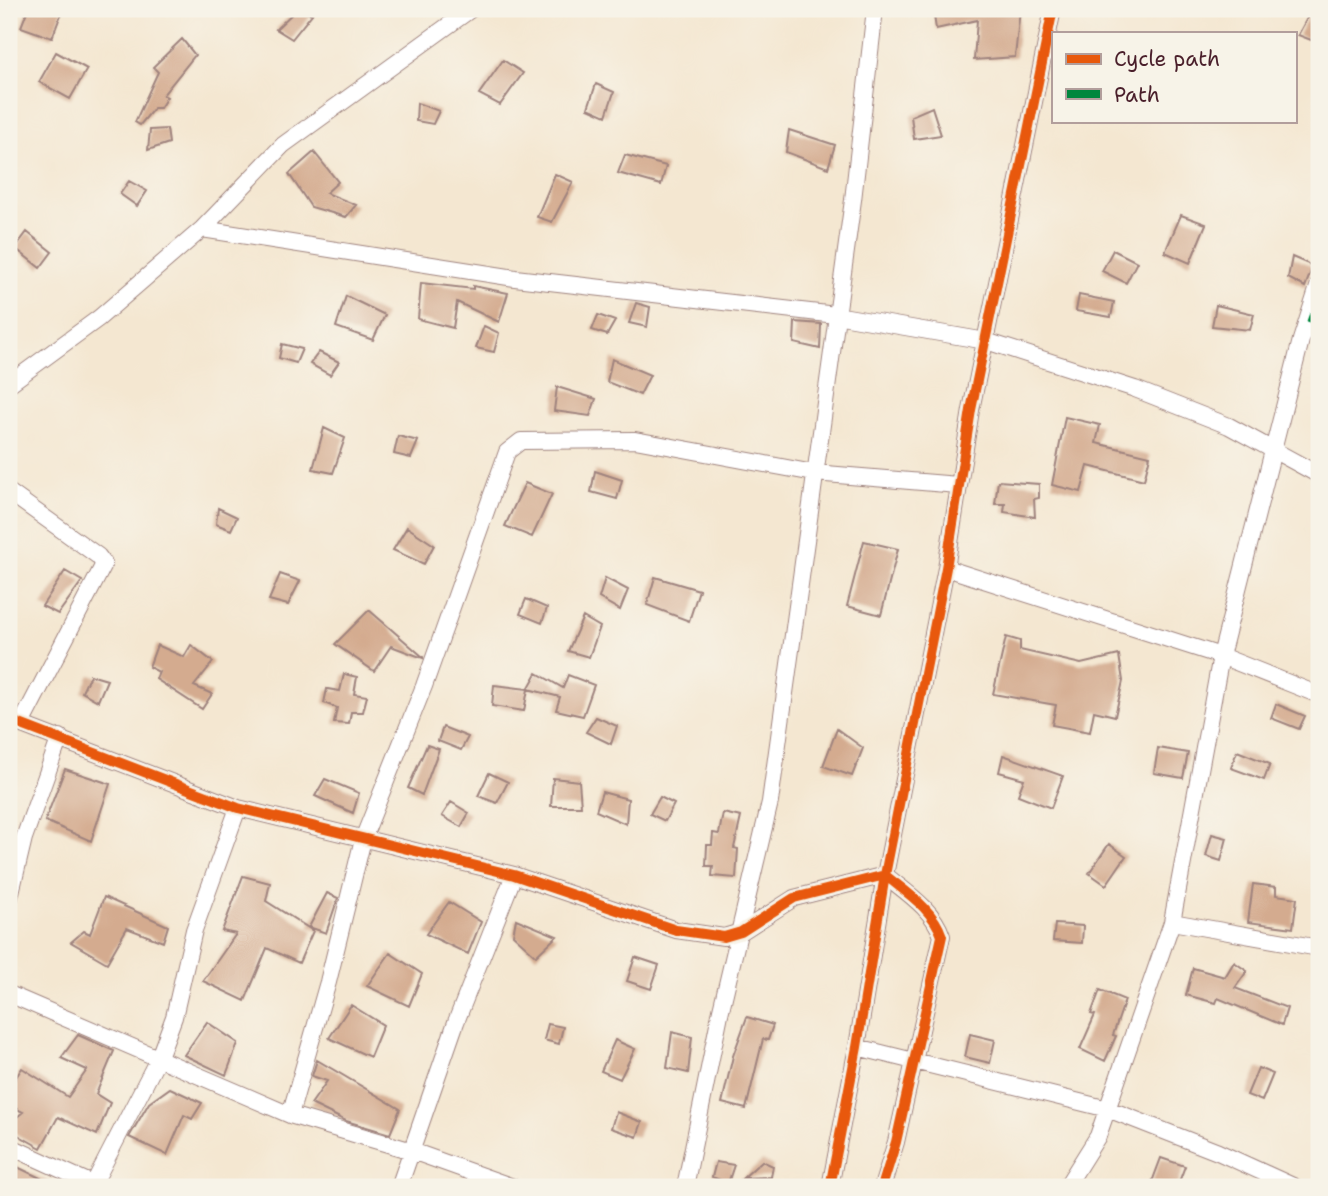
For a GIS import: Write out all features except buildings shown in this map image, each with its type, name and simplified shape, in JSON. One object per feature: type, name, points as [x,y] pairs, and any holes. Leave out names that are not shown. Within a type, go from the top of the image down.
[{"type":"street","points":[[9,384],[99,318],[202,229],[283,145],[471,9]]},
{"type":"street","points":[[685,1187],[720,1014],[770,802],[875,9]]},
{"type":"street","points":[[830,1187],[857,1046],[885,875],[946,568],[958,485],[1053,9]]},
{"type":"street","points":[[202,229],[515,278],[836,315],[986,341],[1135,389],[1229,426],[1319,475]]},
{"type":"street","points":[[1066,1187],[1098,1136],[1172,922],[1221,656],[1301,340],[1319,284]]},
{"type":"street","points":[[290,1115],[328,982],[363,839],[424,686],[507,453],[514,445],[521,441],[635,440],[814,473],[958,485]]},
{"type":"street","points":[[9,492],[98,556],[104,564],[15,722],[60,737],[238,808],[514,875],[676,930],[724,936],[741,932],[794,898],[885,875]]},
{"type":"street","points":[[946,568],[1221,656],[1319,695]]},
{"type":"street","points":[[9,901],[24,838],[60,737]]},
{"type":"street","points":[[9,1146],[95,1186],[159,1057],[174,1017],[194,930],[238,808]]},
{"type":"street","points":[[399,1187],[456,1022],[514,875]]},
{"type":"street","points":[[881,1187],[896,1142],[942,936],[937,923],[926,910],[885,875]]},
{"type":"street","points":[[1172,922],[1319,948]]},
{"type":"street","points":[[9,994],[290,1115],[412,1151],[513,1187]]},
{"type":"street","points":[[857,1046],[1108,1110],[1218,1152],[1295,1187]]},
{"type":"marked path","points":[[1308,317],[1319,321]]},
{"type":"cycle path","points":[[830,1187],[857,1047],[885,875],[946,568],[971,410],[1053,9]]},
{"type":"cycle path","points":[[9,720],[238,808],[514,875],[676,930],[724,937],[741,932],[794,898],[885,875],[926,910],[942,936],[896,1142],[882,1187]]}]
